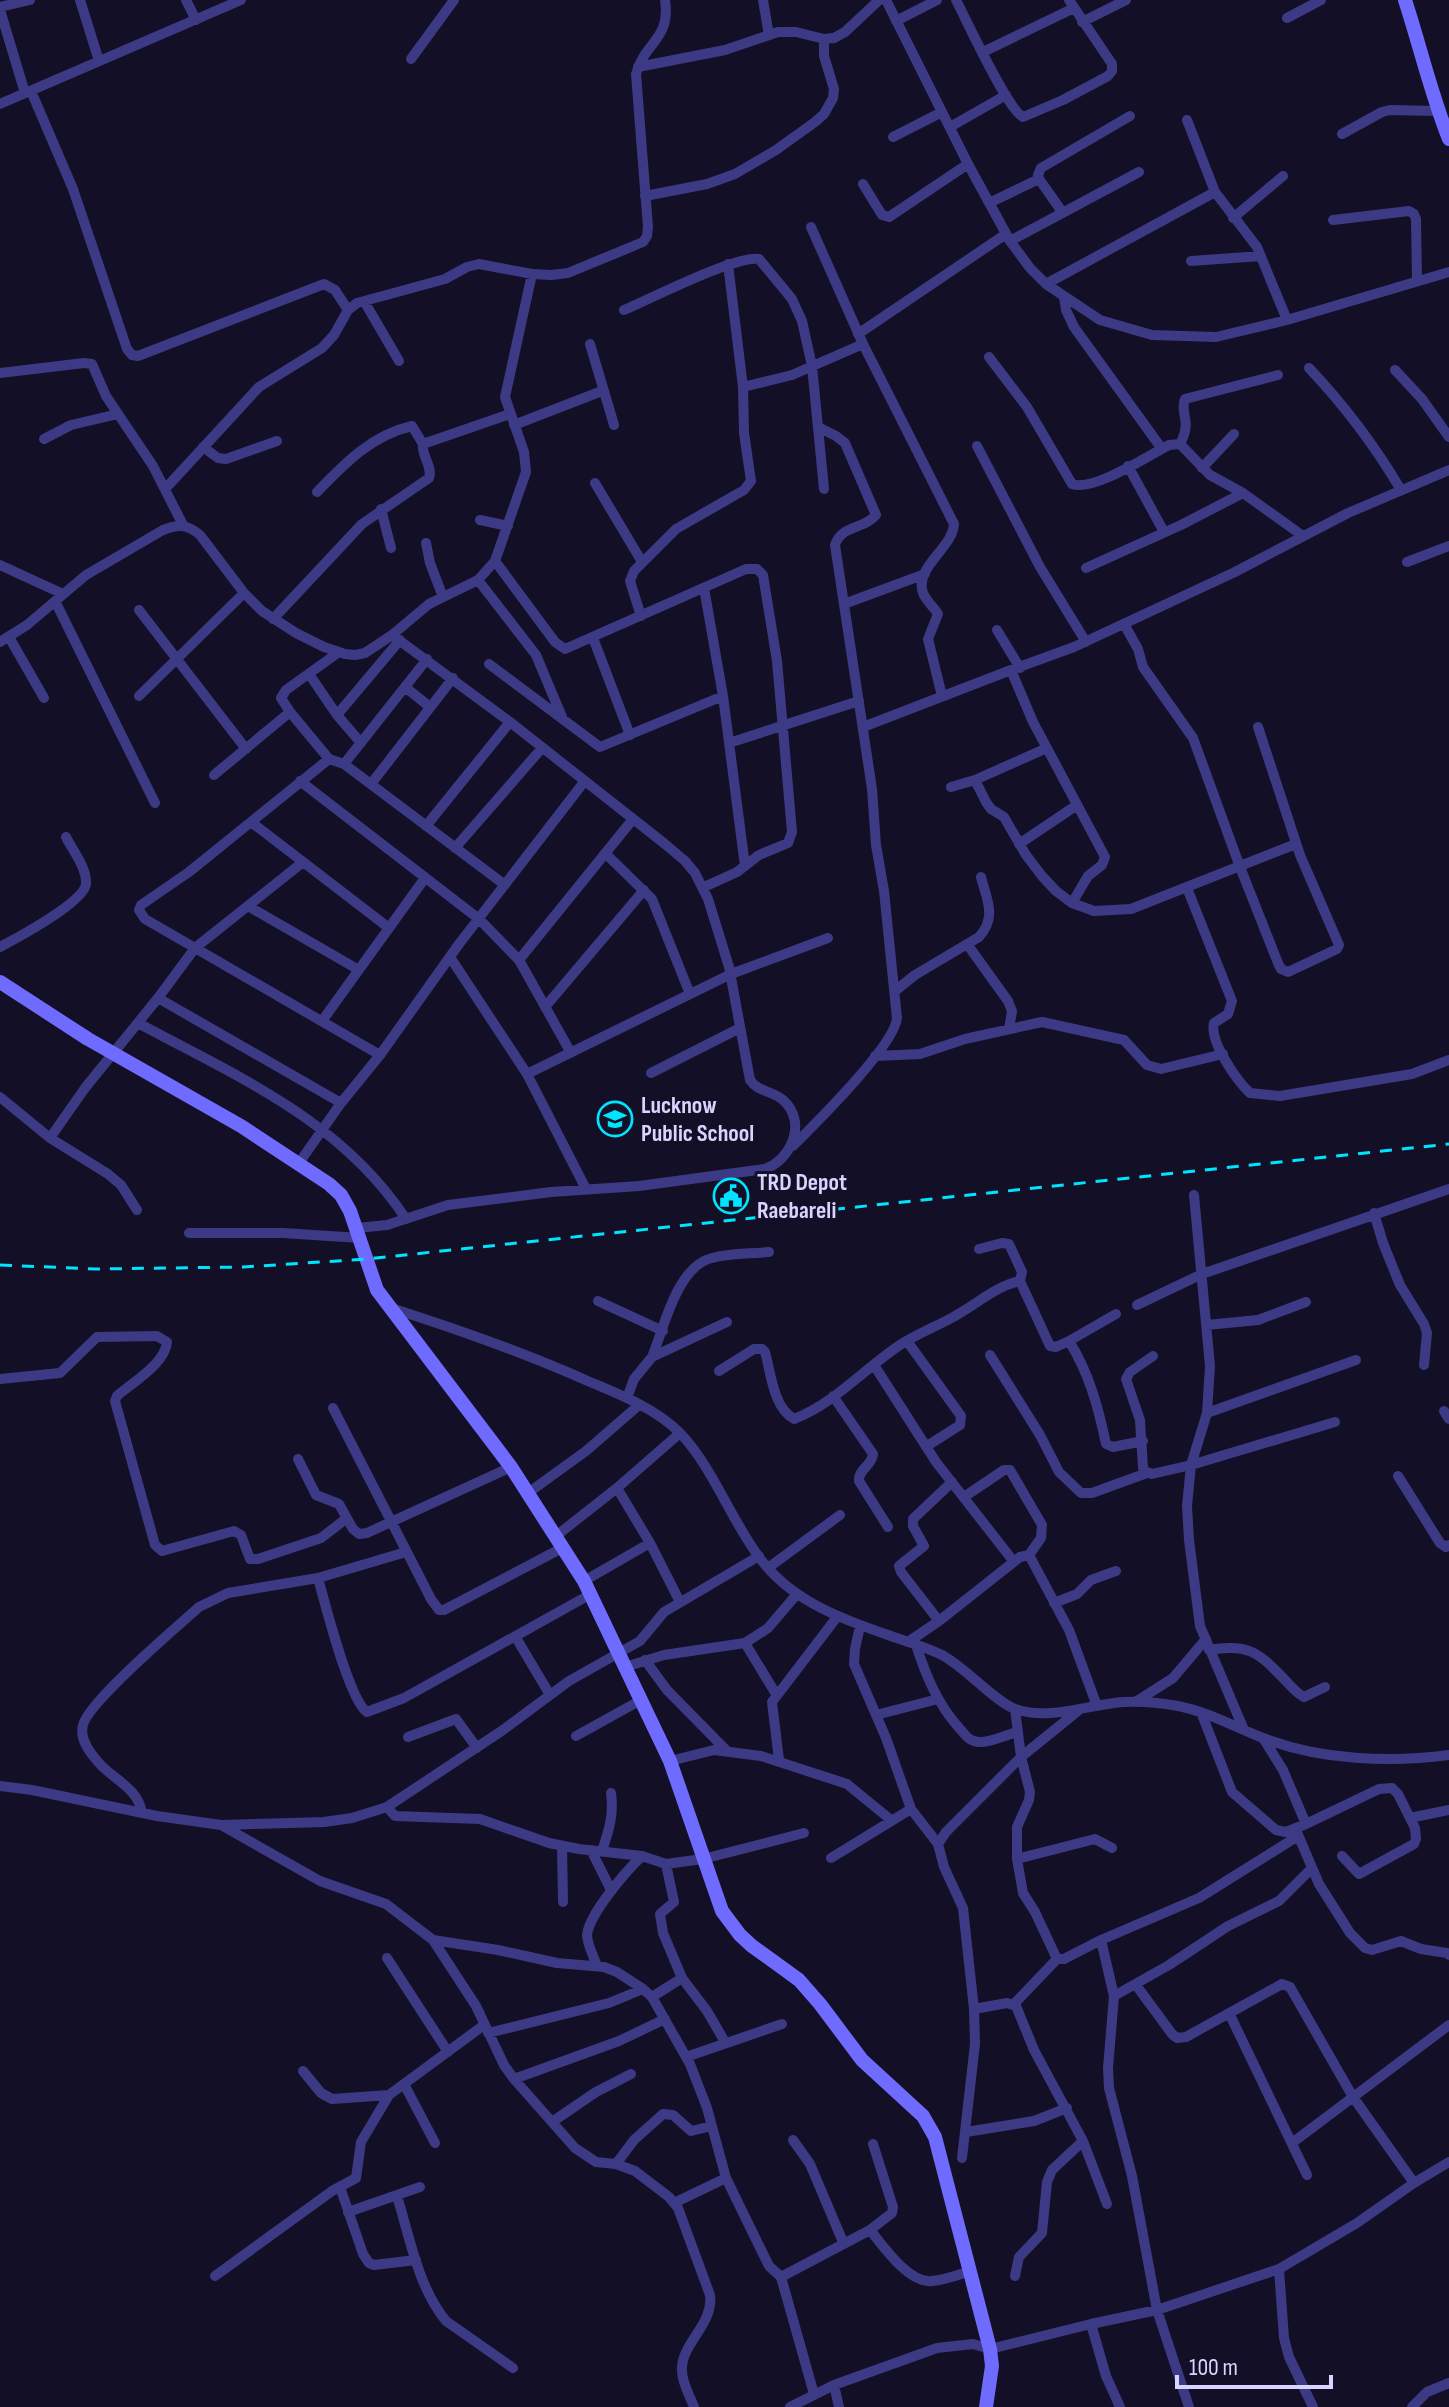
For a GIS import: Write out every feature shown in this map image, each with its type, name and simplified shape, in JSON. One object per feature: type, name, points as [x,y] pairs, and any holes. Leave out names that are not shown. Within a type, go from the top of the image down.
[{"type":"street","points":[[30,0],[0,9],[28,92],[73,189],[127,349],[132,355],[138,356],[324,284],[335,290],[348,310]]},
{"type":"street","points":[[80,0],[99,61]]},
{"type":"street","points":[[186,0],[196,20]]},
{"type":"street","points":[[0,104],[241,0]]},
{"type":"street","points":[[411,59],[454,0]]},
{"type":"street","points":[[165,489],[259,387],[322,348],[334,335],[348,310],[364,301],[445,279],[479,264],[532,274],[568,273],[643,242],[648,232],[635,84],[638,67],[664,29],[667,15],[665,0]]},
{"type":"street","points":[[763,0],[769,35]]},
{"type":"street","points":[[638,67],[725,50],[786,31],[824,39],[834,38],[845,32],[879,0]]},
{"type":"street","points":[[886,0],[1008,237],[1046,284],[1100,320],[1152,335],[1216,337],[1287,320],[1449,272]]},
{"type":"street","points":[[896,21],[937,0]]},
{"type":"street","points":[[956,0],[983,52],[1006,95],[1018,115],[1026,117],[1108,76],[1112,71],[1112,64],[1071,4],[983,52]]},
{"type":"street","points":[[1082,22],[1126,0]]},
{"type":"street","points":[[1287,18],[1321,0]]},
{"type":"street","points":[[1405,0],[1449,139]]},
{"type":"street","points":[[645,196],[707,184],[735,174],[815,122],[824,114],[833,98],[834,89],[824,56],[824,39]]},
{"type":"street","points":[[950,127],[1006,95]]},
{"type":"street","points":[[1342,134],[1390,110],[1438,111]]},
{"type":"street","points":[[893,137],[942,112]]},
{"type":"street","points":[[1063,213],[1039,179],[1041,168],[1130,116]]},
{"type":"street","points":[[1187,120],[1215,192],[1252,240],[1287,320]]},
{"type":"street","points":[[863,184],[880,212],[889,217],[968,164]]},
{"type":"street","points":[[743,387],[792,375],[812,366],[861,339],[1008,237],[1063,213],[1139,172]]},
{"type":"street","points":[[1233,218],[1283,176]]},
{"type":"street","points":[[989,203],[1039,179]]},
{"type":"street","points":[[1046,284],[1215,192]]},
{"type":"street","points":[[1333,220],[1409,211],[1414,214],[1417,281]]},
{"type":"street","points":[[811,227],[861,339],[954,524],[952,533],[925,574],[922,590],[938,614],[928,639],[942,696]]},
{"type":"street","points":[[1191,261],[1261,256]]},
{"type":"street","points":[[624,310],[728,264],[752,258],[762,261],[796,306],[802,321],[812,366],[824,489]]},
{"type":"street","points":[[641,616],[630,576],[676,529],[750,484],[743,387],[728,264]]},
{"type":"street","points":[[337,715],[396,637],[429,604],[478,580],[495,561],[526,472],[527,462],[510,414],[506,390],[532,274]]},
{"type":"street","points":[[1064,297],[1074,327],[1162,449]]},
{"type":"street","points":[[364,301],[399,361]]},
{"type":"street","points":[[590,344],[614,425]]},
{"type":"street","points":[[989,357],[1027,407],[1072,484],[1080,486],[1104,480],[1169,445],[1180,444],[1217,480],[1243,493],[1303,536]]},
{"type":"street","points":[[0,373],[90,363],[94,366],[101,387],[153,466],[183,525]]},
{"type":"street","points":[[1309,368],[1353,419],[1401,490]]},
{"type":"street","points":[[1395,370],[1422,399],[1449,437]]},
{"type":"street","points":[[1180,444],[1188,422],[1182,405],[1185,399],[1278,375]]},
{"type":"street","points":[[514,425],[602,391]]},
{"type":"street","points":[[44,439],[71,425],[118,414]]},
{"type":"street","points":[[423,444],[510,414]]},
{"type":"street","points":[[273,619],[348,537],[381,509],[429,478],[431,472],[423,444],[412,426],[372,442],[347,460],[317,492]]},
{"type":"street","points":[[189,1233],[359,1233],[448,1205],[551,1192],[639,1186],[765,1169],[783,1159],[875,1056],[897,1026],[895,991],[884,891],[878,868],[872,789],[835,553],[837,539],[843,532],[871,521],[876,515],[845,443],[818,427]]},
{"type":"street","points":[[1202,468],[1234,434]]},
{"type":"street","points":[[203,447],[218,458],[226,459],[277,441]]},
{"type":"street","points":[[977,446],[1040,567],[1086,642]]},
{"type":"street","points":[[1128,466],[1164,532]]},
{"type":"street","points":[[863,727],[1086,642],[1235,572],[1348,513],[1449,470]]},
{"type":"street","points":[[595,483],[642,562]]},
{"type":"street","points":[[1086,568],[1243,493]]},
{"type":"street","points":[[381,509],[391,548]]},
{"type":"street","points":[[480,520],[508,526]]},
{"type":"street","points":[[44,698],[4,639],[86,575],[163,530],[183,525],[192,528],[209,545],[254,604],[296,633],[339,652],[355,655],[396,637]]},
{"type":"street","points":[[426,543],[443,597]]},
{"type":"street","points":[[1407,562],[1449,546]]},
{"type":"street","points":[[495,561],[558,645],[565,649],[752,568],[763,575],[777,661],[791,839],[783,846],[759,855],[728,877],[704,887]]},
{"type":"street","points":[[0,565],[59,598],[155,803]]},
{"type":"street","points":[[844,604],[925,574]]},
{"type":"street","points":[[478,580],[536,655],[562,717]]},
{"type":"street","points":[[704,588],[723,696],[745,866]]},
{"type":"street","points":[[139,696],[244,593]]},
{"type":"street","points":[[139,610],[246,749]]},
{"type":"street","points":[[1124,624],[1138,649],[1143,667],[1193,738],[1240,867],[1278,963],[1284,971],[1337,949],[1339,945],[1296,844],[1258,727]]},
{"type":"street","points":[[997,630],[1015,669],[1033,722],[1105,857],[1102,865],[1084,881],[1072,903]]},
{"type":"street","points":[[396,637],[510,722],[685,861],[704,887],[731,974],[748,1071],[753,1084],[782,1099],[790,1110],[794,1120],[791,1148]]},
{"type":"street","points":[[593,638],[630,735]]},
{"type":"street","points":[[339,652],[281,696],[283,703],[329,759],[344,764],[505,885]]},
{"type":"street","points":[[344,764],[427,659]]},
{"type":"street","points":[[489,664],[600,747],[723,696]]},
{"type":"street","points":[[309,674],[361,743]]},
{"type":"street","points":[[371,784],[453,678]]},
{"type":"street","points":[[405,687],[430,707]]},
{"type":"street","points":[[729,743],[859,701]]},
{"type":"street","points":[[214,775],[290,712]]},
{"type":"street","points":[[426,826],[510,722]]},
{"type":"street","points":[[455,848],[542,748]]},
{"type":"street","points":[[951,787],[975,780],[1047,748]]},
{"type":"street","points":[[329,759],[189,872],[141,905],[139,910],[145,919],[380,1055]]},
{"type":"street","points":[[975,780],[986,802],[1004,817],[1042,876],[1072,903],[1094,911],[1131,909],[1296,844]]},
{"type":"street","points":[[300,781],[479,919],[519,960],[571,1053]]},
{"type":"street","points":[[299,1163],[450,957],[584,782]]},
{"type":"street","points":[[1019,844],[1077,805]]},
{"type":"street","points":[[519,960],[633,819]]},
{"type":"street","points":[[251,822],[389,928]]},
{"type":"street","points":[[0,947],[49,918],[79,897],[85,889],[84,870],[66,837]]},
{"type":"street","points":[[605,853],[652,899],[690,994]]},
{"type":"street","points":[[50,1138],[85,1088],[195,948],[303,862]]},
{"type":"street","points":[[895,991],[915,975],[979,937],[990,920],[981,877]]},
{"type":"street","points":[[322,1021],[425,878]]},
{"type":"street","points":[[1187,888],[1232,1001],[1228,1014],[1214,1023],[1212,1029],[1233,1075],[1250,1093],[1280,1096],[1412,1074],[1449,1060]]},
{"type":"street","points":[[545,1007],[644,890]]},
{"type":"street","points":[[248,906],[359,970]]},
{"type":"street","points":[[527,1074],[731,974],[828,938]]},
{"type":"street","points":[[967,944],[1008,1001],[1012,1011],[1009,1029]]},
{"type":"street","points":[[450,957],[527,1074],[586,1189]]},
{"type":"street","points":[[0,982],[88,1039],[229,1119],[299,1163],[341,1195],[359,1233],[372,1279],[389,1307],[511,1467],[587,1588],[670,1761],[722,1911],[740,1935],[799,1980],[862,2060],[923,2116],[935,2137],[990,2349],[992,2366],[986,2407]]},
{"type":"street","points":[[158,998],[341,1103]]},
{"type":"street","points":[[875,1056],[920,1054],[955,1042],[1042,1022],[1114,1037],[1130,1045],[1153,1069],[1223,1054]]},
{"type":"street","points":[[138,1023],[268,1093],[323,1128],[369,1170],[406,1219]]},
{"type":"street","points":[[651,1073],[740,1028]]},
{"type":"street","points":[[1,1100],[50,1138],[108,1174],[121,1185],[137,1210]]},
{"type":"street","points":[[1137,1305],[1202,1274],[1449,1189]]},
{"type":"street","points":[[1194,1195],[1210,1366],[1207,1413],[1191,1465],[1187,1506],[1189,1540],[1200,1626],[1244,1730]]},
{"type":"street","points":[[1374,1213],[1400,1285],[1427,1333],[1424,1365]]},
{"type":"street","points":[[979,1249],[1009,1244],[1022,1272],[1020,1281],[1050,1346],[1056,1347],[1069,1341],[1116,1314]]},
{"type":"street","points":[[627,1398],[634,1379],[652,1357],[678,1291],[698,1265],[711,1258],[769,1252]]},
{"type":"street","points":[[719,1371],[759,1347],[765,1352],[774,1388],[784,1410],[794,1419],[810,1412],[907,1341],[954,1317],[983,1297],[1020,1281]]},
{"type":"street","points":[[598,1301],[663,1331]]},
{"type":"street","points":[[1207,1325],[1258,1320],[1306,1302]]},
{"type":"street","points":[[389,1307],[503,1344],[639,1405],[680,1433],[759,1556],[797,1594],[837,1617],[953,1661],[1015,1709],[1038,1712],[1136,1702],[1179,1706],[1298,1748],[1360,1759],[1412,1760],[1449,1755]]},
{"type":"street","points":[[652,1357],[727,1322]]},
{"type":"street","points":[[0,1379],[60,1373],[97,1337],[165,1340],[167,1347],[148,1372],[115,1401],[159,1550],[166,1551],[234,1531],[241,1535],[250,1559],[258,1559],[321,1538],[347,1518]]},
{"type":"street","points":[[907,1341],[961,1416],[960,1425],[927,1446]]},
{"type":"street","points":[[1069,1341],[1087,1373],[1106,1444],[1113,1447],[1143,1441]]},
{"type":"street","points":[[990,1355],[1040,1435],[1059,1472],[1081,1493],[1092,1493],[1147,1473],[1191,1465],[1335,1422]]},
{"type":"street","points":[[1147,1473],[1143,1468],[1140,1420],[1126,1379],[1130,1372],[1153,1356]]},
{"type":"street","points":[[1207,1413],[1356,1360]]},
{"type":"street","points":[[874,1365],[952,1482],[1014,1562]]},
{"type":"street","points":[[833,1396],[871,1450],[872,1460],[859,1474],[859,1481],[888,1527]]},
{"type":"street","points":[[528,1493],[586,1451],[639,1405]]},
{"type":"street","points":[[333,1408],[406,1552],[436,1606],[444,1610],[559,1542],[680,1433]]},
{"type":"street","points":[[298,1459],[316,1495],[339,1504],[359,1534],[511,1467]]},
{"type":"street","points":[[912,1644],[1014,1562],[1029,1555],[1041,1538],[1042,1525],[1010,1470],[999,1472],[964,1497]]},
{"type":"street","points":[[1398,1476],[1440,1543],[1446,1547],[1449,1545]]},
{"type":"street","points":[[939,1621],[899,1566],[924,1546],[913,1526],[913,1519],[952,1482]]},
{"type":"street","points":[[617,1488],[680,1602]]},
{"type":"street","points":[[768,1568],[840,1515]]},
{"type":"street","points":[[318,1578],[355,1694],[367,1712],[404,1698],[515,1636],[650,1543]]},
{"type":"street","points":[[142,1813],[140,1801],[101,1766],[84,1740],[84,1720],[113,1687],[199,1607],[214,1598],[318,1578],[406,1552]]},
{"type":"street","points":[[1029,1555],[1069,1630],[1097,1706]]},
{"type":"street","points":[[622,1660],[664,1612],[759,1556]]},
{"type":"street","points":[[1054,1603],[1077,1594],[1091,1580],[1116,1571]]},
{"type":"street","points":[[0,1786],[221,1825],[324,1822],[352,1818],[387,1807],[477,1748],[586,1670],[622,1660],[645,1660],[694,1649],[745,1643],[768,1628],[797,1594]]},
{"type":"street","points":[[779,1760],[772,1711],[776,1694],[837,1617]]},
{"type":"street","points":[[860,1626],[854,1664],[911,1809],[938,1844],[944,1867],[963,1908],[975,2044],[962,2158]]},
{"type":"street","points":[[515,1636],[550,1695]]},
{"type":"street","points":[[745,1643],[776,1694]]},
{"type":"street","points":[[912,1644],[938,1699],[951,1719],[974,1742],[1017,1732]]},
{"type":"street","points":[[1136,1702],[1173,1678],[1208,1644],[1247,1649],[1258,1655],[1304,1697],[1325,1687]]},
{"type":"street","points":[[645,1660],[667,1690],[726,1750]]},
{"type":"street","points":[[876,1715],[938,1699]]},
{"type":"street","points":[[576,1736],[641,1700]]},
{"type":"street","points":[[1015,1709],[1021,1757],[1030,1792],[1017,1827],[1017,1859],[1023,1893],[1057,1959]]},
{"type":"street","points":[[938,1844],[946,1832],[1021,1757],[1080,1709]]},
{"type":"street","points":[[1201,1712],[1232,1792],[1276,1830],[1286,1832],[1300,1829]]},
{"type":"street","points":[[408,1737],[456,1719],[477,1748]]},
{"type":"street","points":[[1263,1738],[1283,1770],[1311,1869],[1350,1933],[1365,1948],[1372,1950],[1401,1941],[1449,1955]]},
{"type":"street","points":[[670,1761],[726,1750],[779,1760],[847,1784],[891,1820]]},
{"type":"street","points":[[1014,2004],[1057,1959],[1064,1959],[1199,1898],[1300,1829],[1379,1789],[1388,1787],[1395,1790],[1415,1828],[1416,1839],[1409,1849],[1359,1874],[1342,1856]]},
{"type":"street","points":[[596,1850],[612,1822],[611,1793]]},
{"type":"street","points":[[387,1807],[395,1816],[480,1819],[562,1846],[642,1856],[666,1864],[703,1859],[804,1833]]},
{"type":"street","points":[[831,1858],[911,1809]]},
{"type":"street","points":[[1410,1818],[1449,1810]]},
{"type":"street","points":[[221,1825],[320,1881],[386,1904],[433,1940],[476,2006],[514,2079],[575,2148],[596,2162],[616,2164],[635,2171],[674,2203],[710,2295],[711,2305],[682,2361],[681,2371],[694,2407]]},
{"type":"street","points":[[1017,1859],[1095,1839],[1112,1848]]},
{"type":"street","points":[[562,1846],[563,1902]]},
{"type":"street","points":[[596,1850],[611,1890]]},
{"type":"street","points":[[597,1966],[587,1938],[588,1932],[611,1890],[642,1856]]},
{"type":"street","points":[[666,1864],[674,1902],[660,1914],[663,1933],[682,1978],[725,2042]]},
{"type":"street","points":[[1114,1996],[1228,1926],[1279,1901],[1311,1869]]},
{"type":"street","points":[[433,1940],[557,1963],[597,1966],[617,1972],[652,1997],[686,2057],[707,2108],[726,2178],[769,2266],[781,2277],[814,2394]]},
{"type":"street","points":[[1101,1940],[1114,1996],[1108,2078],[1132,2176],[1157,2310],[1189,2407]]},
{"type":"street","points":[[387,1958],[448,2052]]},
{"type":"street","points":[[652,1997],[682,1978]]},
{"type":"street","points":[[1136,1985],[1177,2038],[1186,2037],[1282,1984],[1290,1987],[1353,2097],[1414,2183]]},
{"type":"street","points":[[215,2276],[356,2178],[361,2142],[389,2095],[448,2052],[486,2029],[609,2003],[643,1989]]},
{"type":"street","points":[[974,2009],[1014,2004]]},
{"type":"street","points":[[1014,2004],[1034,2050],[1083,2141],[1107,2204]]},
{"type":"street","points":[[1229,2013],[1307,2175]]},
{"type":"street","points":[[514,2079],[619,2041],[665,2019]]},
{"type":"street","points":[[686,2057],[782,2024]]},
{"type":"street","points":[[1292,2143],[1448,2030]]},
{"type":"street","points":[[303,2071],[321,2093],[332,2099],[389,2095]]},
{"type":"street","points":[[552,2122],[596,2092],[631,2074]]},
{"type":"street","points":[[404,2084],[435,2143]]},
{"type":"street","points":[[966,2132],[1034,2121],[1067,2108]]},
{"type":"street","points":[[616,2164],[634,2140],[663,2114],[673,2115],[691,2131],[712,2126]]},
{"type":"street","points":[[793,2140],[810,2164],[843,2242]]},
{"type":"street","points":[[1015,2276],[1019,2257],[1042,2233],[1047,2182],[1052,2170],[1083,2141]]},
{"type":"street","points":[[781,2277],[870,2230],[892,2213],[893,2207],[873,2144]]},
{"type":"street","points":[[790,2407],[834,2385],[937,2348],[973,2344],[990,2349],[1157,2310],[1279,2269],[1357,2223],[1449,2162]]},
{"type":"street","points":[[674,2203],[726,2178]]},
{"type":"street","points":[[340,2187],[369,2263],[416,2260]]},
{"type":"street","points":[[348,2212],[420,2187]]},
{"type":"street","points":[[397,2196],[432,2301],[446,2321],[513,2368]]},
{"type":"street","points":[[870,2230],[899,2265],[923,2281],[931,2282],[970,2271]]},
{"type":"street","points":[[1279,2269],[1284,2338],[1289,2357],[1313,2407]]},
{"type":"street","points":[[1091,2324],[1106,2376],[1120,2407]]},
{"type":"street","points":[[1412,2407],[1427,2392],[1449,2383]]},
{"type":"street","points":[[834,2385],[839,2407]]},
{"type":"railway","points":[[0,1265],[96,1269],[244,1267],[367,1259],[1449,1144]]},
{"type":"place","name":"Lucknow Public School","points":[[615,1119]]},
{"type":"place","name":"TRD Depot Raebareli","points":[[731,1196]]}]
